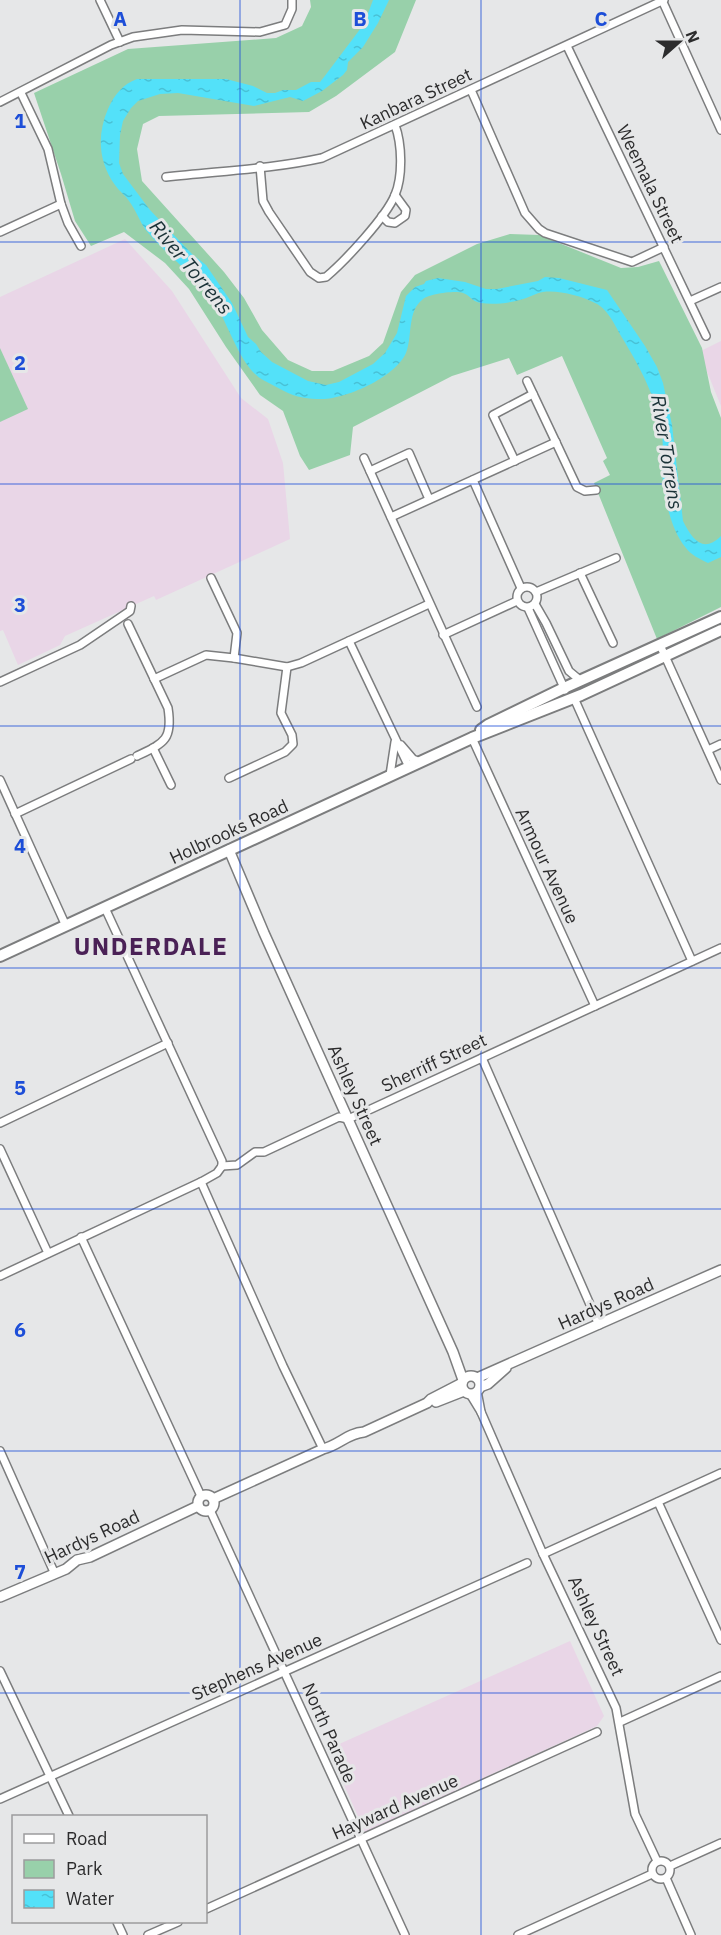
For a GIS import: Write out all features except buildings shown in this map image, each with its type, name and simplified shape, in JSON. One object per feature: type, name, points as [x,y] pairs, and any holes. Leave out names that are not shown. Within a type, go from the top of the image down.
[{"type":"main road","name":"Holbrooks Road","points":[[472,738],[488,725],[564,688],[721,617]]},
{"type":"main road","name":"Holbrooks Road","points":[[0,956],[472,738],[572,699],[721,630]]},
{"type":"street","points":[[100,0],[120,42]]},
{"type":"street","points":[[0,102],[133,37],[182,30],[260,32],[285,25],[292,9],[292,0]]},
{"type":"street","points":[[663,0],[721,130]]},
{"type":"street","name":"Kanbara Street","points":[[166,177],[260,166],[291,165],[322,158],[663,0]]},
{"type":"street","name":"Weemala Street","points":[[567,46],[706,336]]},
{"type":"street","points":[[471,90],[525,213],[539,229],[632,262],[664,247]]},
{"type":"street","points":[[21,93],[48,149],[61,204],[68,223],[81,246]]},
{"type":"street","points":[[260,166],[263,201],[269,212],[310,272],[319,278],[326,277],[337,268],[382,216],[395,195],[399,167],[399,136],[395,125]]},
{"type":"street","points":[[382,216],[388,222],[395,223],[405,216],[406,210],[395,195]]},
{"type":"street","points":[[0,232],[61,204]]},
{"type":"street","points":[[690,301],[721,287]]},
{"type":"street","points":[[526,381],[577,487],[585,491],[596,490]]},
{"type":"street","points":[[515,461],[492,415],[533,394]]},
{"type":"street","points":[[391,517],[556,442]]},
{"type":"street","points":[[370,471],[409,453],[429,499]]},
{"type":"street","points":[[364,458],[477,707]]},
{"type":"street","points":[[473,480],[521,588]]},
{"type":"street","points":[[536,592],[616,558]]},
{"type":"street","points":[[580,573],[613,643]]},
{"type":"street","points":[[211,578],[237,633],[234,658]]},
{"type":"street","points":[[531,606],[537,598],[536,592],[528,587],[521,588],[517,594],[517,601],[521,606],[531,606],[546,623],[569,671],[581,681]]},
{"type":"street","points":[[444,635],[517,601]]},
{"type":"street","points":[[154,679],[206,655],[287,667],[301,663],[429,604]]},
{"type":"street","points":[[0,682],[80,645],[130,611],[131,606]]},
{"type":"street","points":[[531,606],[564,688],[572,699],[692,961]]},
{"type":"street","points":[[15,814],[163,744],[169,734],[168,708],[128,624]]},
{"type":"street","points":[[349,641],[409,767]]},
{"type":"street","points":[[660,645],[721,780]]},
{"type":"street","points":[[229,778],[285,752],[292,744],[292,735],[281,713],[287,667]]},
{"type":"street","points":[[394,736],[413,759],[420,762]]},
{"type":"street","points":[[390,776],[395,746],[394,736]]},
{"type":"street","name":"Armour Avenue","points":[[472,738],[596,1006]]},
{"type":"street","points":[[708,750],[721,744]]},
{"type":"street","points":[[153,748],[171,785]]},
{"type":"street","points":[[0,780],[66,926]]},
{"type":"street","name":"Ashley Street","points":[[229,850],[453,1352],[471,1385],[543,1554],[616,1708],[636,1814],[657,1861]]},
{"type":"street","points":[[105,908],[222,1161],[222,1166]]},
{"type":"street","name":"Sherriff Street","points":[[0,1275],[201,1182],[217,1173],[222,1166],[237,1165],[255,1152],[264,1152],[339,1117],[348,1119],[721,948]]},
{"type":"street","points":[[0,1123],[168,1043]]},
{"type":"street","points":[[482,1058],[599,1324]]},
{"type":"street","points":[[0,1149],[48,1253]]},
{"type":"street","points":[[201,1182],[283,1366],[323,1449]]},
{"type":"street","points":[[81,1237],[201,1496]]},
{"type":"street","name":"Hardys Road","points":[[213,1499],[323,1449],[336,1446],[355,1432],[364,1432],[427,1403],[433,1403],[471,1385],[499,1367],[506,1368],[721,1270]]},
{"type":"street","points":[[0,1451],[54,1572]]},
{"type":"street","points":[[543,1554],[721,1473]]},
{"type":"street","points":[[201,1496],[210,1496],[213,1499],[213,1507],[210,1510],[201,1510],[198,1506],[197,1502],[201,1496]]},
{"type":"street","points":[[658,1502],[721,1640]]},
{"type":"street","name":"Hardys Road","points":[[0,1597],[54,1572],[66,1569],[77,1560],[90,1557],[198,1506]]},
{"type":"street","name":"North Parade","points":[[210,1510],[405,1935]]},
{"type":"street","name":"Stephens Avenue","points":[[0,1799],[527,1563]]},
{"type":"street","points":[[0,1671],[69,1815]]},
{"type":"street","points":[[620,1722],[721,1676]]},
{"type":"street","name":"Hayward Avenue","points":[[207,1909],[597,1732]]},
{"type":"street","points":[[669,1866],[721,1843]]},
{"type":"street","points":[[657,1861],[663,1861],[669,1866],[670,1873],[666,1878],[660,1880],[652,1874],[652,1866],[657,1861]]},
{"type":"street","points":[[518,1935],[652,1874]]},
{"type":"street","points":[[666,1878],[691,1935]]},
{"type":"street","points":[[148,1935],[176,1923]]},
{"type":"shaded area","points":[[125,239],[172,291],[241,398],[268,419],[283,463],[290,539],[156,600],[154,596],[65,636],[60,645],[18,665],[3,630],[0,631],[0,297]]},
{"type":"shaded area","points":[[721,341],[721,406],[699,352]]},
{"type":"shaded area","points":[[570,1641],[604,1716],[597,1726],[365,1832],[328,1749]]},
{"type":"green space","points":[[310,0],[416,0],[395,52],[336,96],[309,112],[159,116],[143,124],[137,149],[142,181],[224,272],[244,298],[262,330],[288,360],[312,371],[333,371],[369,356],[383,343],[401,292],[415,275],[477,244],[510,234],[539,235],[621,268],[638,267],[659,261],[702,348],[711,392],[721,418],[721,607],[657,639],[594,483],[610,475],[603,461],[607,458],[562,356],[517,375],[509,358],[452,376],[353,427],[350,455],[309,470],[300,456],[283,411],[260,395],[189,289],[165,263],[124,232],[91,246],[75,221],[34,93],[128,49],[276,38],[302,26],[311,7]]},
{"type":"green space","points":[[0,348],[28,409],[0,422]]},
{"type":"water","name":"River Torrens","points":[[373,0],[389,0],[363,47],[348,62],[347,70],[343,75],[322,91],[303,101],[290,97],[254,106],[178,93],[160,94],[138,101],[123,121],[120,135],[119,163],[123,174],[150,210],[192,254],[206,265],[232,303],[248,337],[261,352],[272,362],[308,381],[326,385],[339,382],[373,364],[385,353],[397,333],[406,296],[426,281],[438,278],[465,282],[486,289],[497,289],[538,281],[545,277],[559,278],[607,290],[645,346],[663,383],[672,425],[683,521],[694,538],[703,544],[709,544],[721,536],[721,557],[708,563],[693,555],[680,540],[664,491],[663,439],[656,408],[635,359],[610,317],[599,305],[577,296],[556,292],[540,293],[508,303],[496,304],[478,302],[459,292],[430,296],[422,300],[414,310],[409,344],[402,359],[384,376],[358,390],[333,398],[312,399],[297,396],[263,380],[247,365],[212,299],[145,229],[131,204],[109,176],[102,157],[102,128],[113,99],[127,84],[137,79],[226,79],[253,86],[267,93],[275,93],[283,90],[296,90],[311,82],[320,82],[364,24]]},
{"type":"district","name":"UNDERDALE","points":[[151,947]]}]
